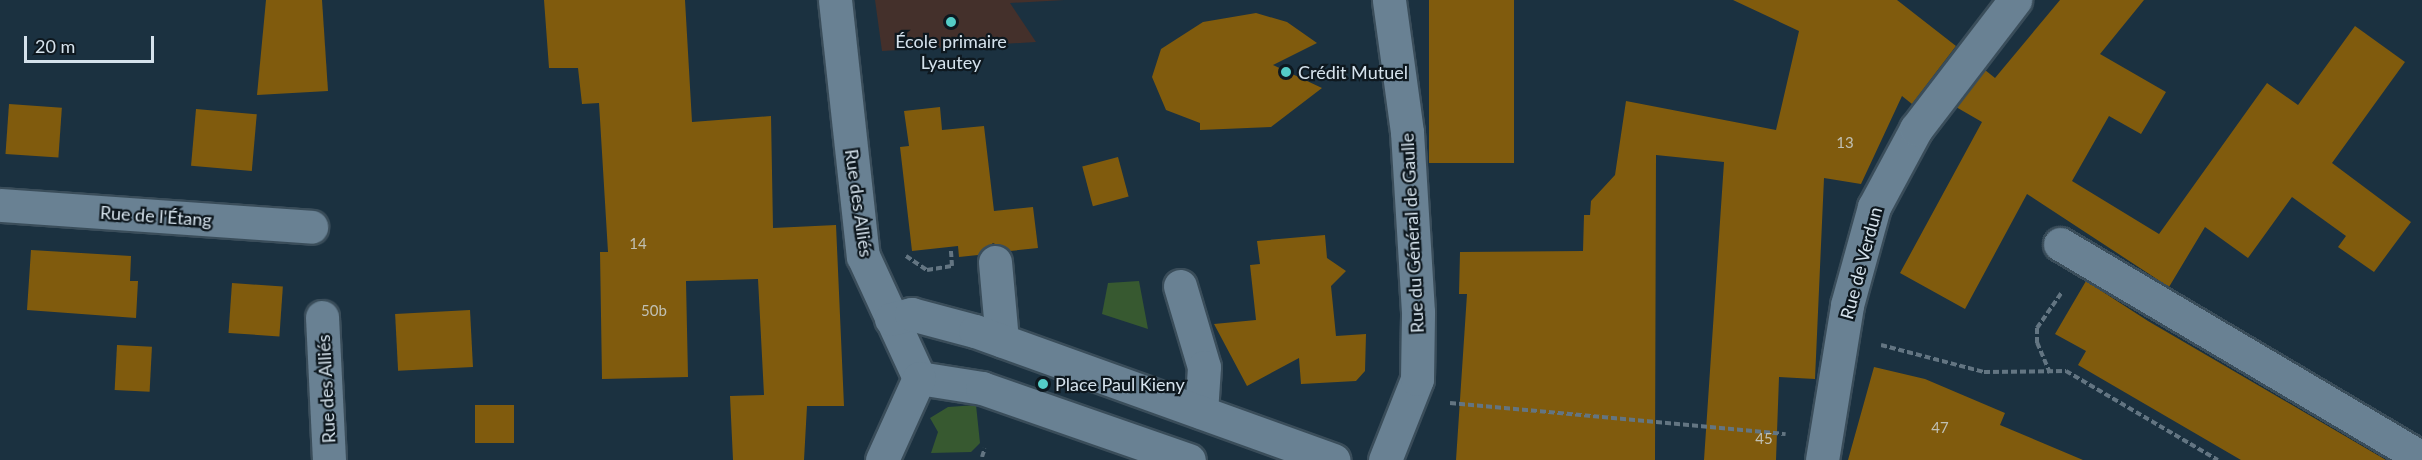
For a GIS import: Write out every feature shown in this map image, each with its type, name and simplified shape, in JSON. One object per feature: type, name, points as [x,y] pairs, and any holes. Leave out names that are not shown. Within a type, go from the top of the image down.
[{"type":"street","name":"Rue des Alliés","points":[[835,0],[863,256],[919,378]]},
{"type":"street","name":"Rue du Général de Gaulle","points":[[1385,460],[1417,379],[1418,312],[1407,132],[1389,0]]},
{"type":"street","name":"Rue de Verdun","points":[[1822,460],[1842,335],[1874,207],[1916,129],[2015,0]]},
{"type":"street","name":"Rue de l'Étang","points":[[0,205],[311,226]]},
{"type":"street","points":[[2060,244],[2422,458]]},
{"type":"street","points":[[995,262],[1002,341]]},
{"type":"street","points":[[1180,286],[1204,367],[1201,412]]},
{"type":"street","points":[[891,319],[912,314],[1002,341],[1334,460]]},
{"type":"street","name":"Rue des Alliés","points":[[322,317],[329,460]]},
{"type":"street","points":[[882,460],[919,378],[982,388],[1189,460]]},
{"type":"path","points":[[897,258],[908,256],[927,270],[952,266],[951,250]]},
{"type":"path","points":[[2050,373],[2037,343],[2037,328],[2066,287]]},
{"type":"path","points":[[1842,335],[1984,372],[2050,373],[2066,371],[2218,460]]},
{"type":"path","points":[[1449,403],[1793,435]]},
{"type":"path","points":[[982,457],[986,448]]},
{"type":"shaded area","name":"École primaire Lyautey","points":[[875,0],[1065,0],[1010,3],[1036,42],[882,51]]},
{"type":"green space","points":[[1139,281],[1148,329],[1102,314],[1108,283]]},
{"type":"green space","points":[[976,405],[980,443],[971,452],[931,453],[938,432],[930,418],[948,407]]},
{"type":"building","points":[[266,0],[322,0],[328,91],[257,95]]},
{"type":"building","points":[[544,0],[685,0],[692,122],[771,116],[773,228],[836,225],[844,406],[807,406],[804,460],[733,460],[730,396],[764,395],[758,279],[686,281],[688,377],[602,379],[600,252],[608,252],[599,103],[582,104],[578,68],[549,68]]},
{"type":"building","points":[[1429,0],[1514,0],[1514,163],[1429,163]]},
{"type":"building","points":[[1733,0],[1897,0],[1956,46],[1912,104],[1902,96],[1861,184],[1824,178],[1815,379],[1779,377],[1776,460],[1704,460],[1724,162],[1656,155],[1655,460],[1456,460],[1467,294],[1459,294],[1460,252],[1583,251],[1584,215],[1590,215],[1591,201],[1615,175],[1626,101],[1776,130],[1799,31]]},
{"type":"building","points":[[2060,0],[2144,0],[2100,54],[2166,92],[2141,134],[2109,116],[2072,181],[2159,234],[2267,83],[2298,105],[2355,26],[2405,62],[2332,163],[2411,222],[2374,272],[2338,247],[2346,236],[2292,197],[2248,258],[2205,227],[2169,287],[2027,194],[1965,309],[1900,273],[1982,122],[1956,107],[1985,70],[1995,78]]},
{"type":"building","points":[[1256,13],[1287,22],[1317,43],[1273,65],[1322,88],[1271,127],[1200,130],[1200,123],[1166,110],[1152,77],[1161,49],[1203,22]]},
{"type":"building","points":[[9,104],[62,108],[58,158],[6,154]]},
{"type":"building","points":[[940,107],[942,130],[984,126],[994,211],[1033,207],[1038,248],[1010,251],[993,243],[978,255],[959,257],[958,246],[912,251],[900,147],[909,146],[904,111]]},
{"type":"building","points":[[196,109],[257,114],[252,171],[191,166]]},
{"type":"building","points":[[1118,157],[1129,197],[1093,206],[1082,167]]},
{"type":"building","points":[[1325,235],[1327,258],[1346,271],[1331,286],[1336,336],[1366,334],[1365,371],[1356,381],[1301,384],[1299,358],[1247,386],[1214,324],[1256,320],[1250,265],[1260,264],[1257,241]]},
{"type":"building","points":[[31,250],[131,256],[130,281],[138,281],[136,318],[27,310]]},
{"type":"building","points":[[2086,281],[2148,321],[2386,460],[2241,460],[2078,365],[2086,351],[2055,334]]},
{"type":"building","points":[[232,283],[283,287],[279,336],[229,333]]},
{"type":"building","points":[[470,310],[473,367],[398,371],[395,314]]},
{"type":"building","points":[[117,345],[152,347],[150,392],[115,390]]},
{"type":"building","points":[[1874,367],[1925,379],[2005,413],[2000,425],[2083,460],[1848,460]]},
{"type":"building","points":[[475,405],[514,405],[514,443],[475,443]]},
{"type":"place","name":"École primaire Lyautey","points":[[951,22]]},
{"type":"place","name":"Crédit Mutuel","points":[[1286,72]]},
{"type":"place","name":"Place Paul Kieny","points":[[1043,384]]}]
